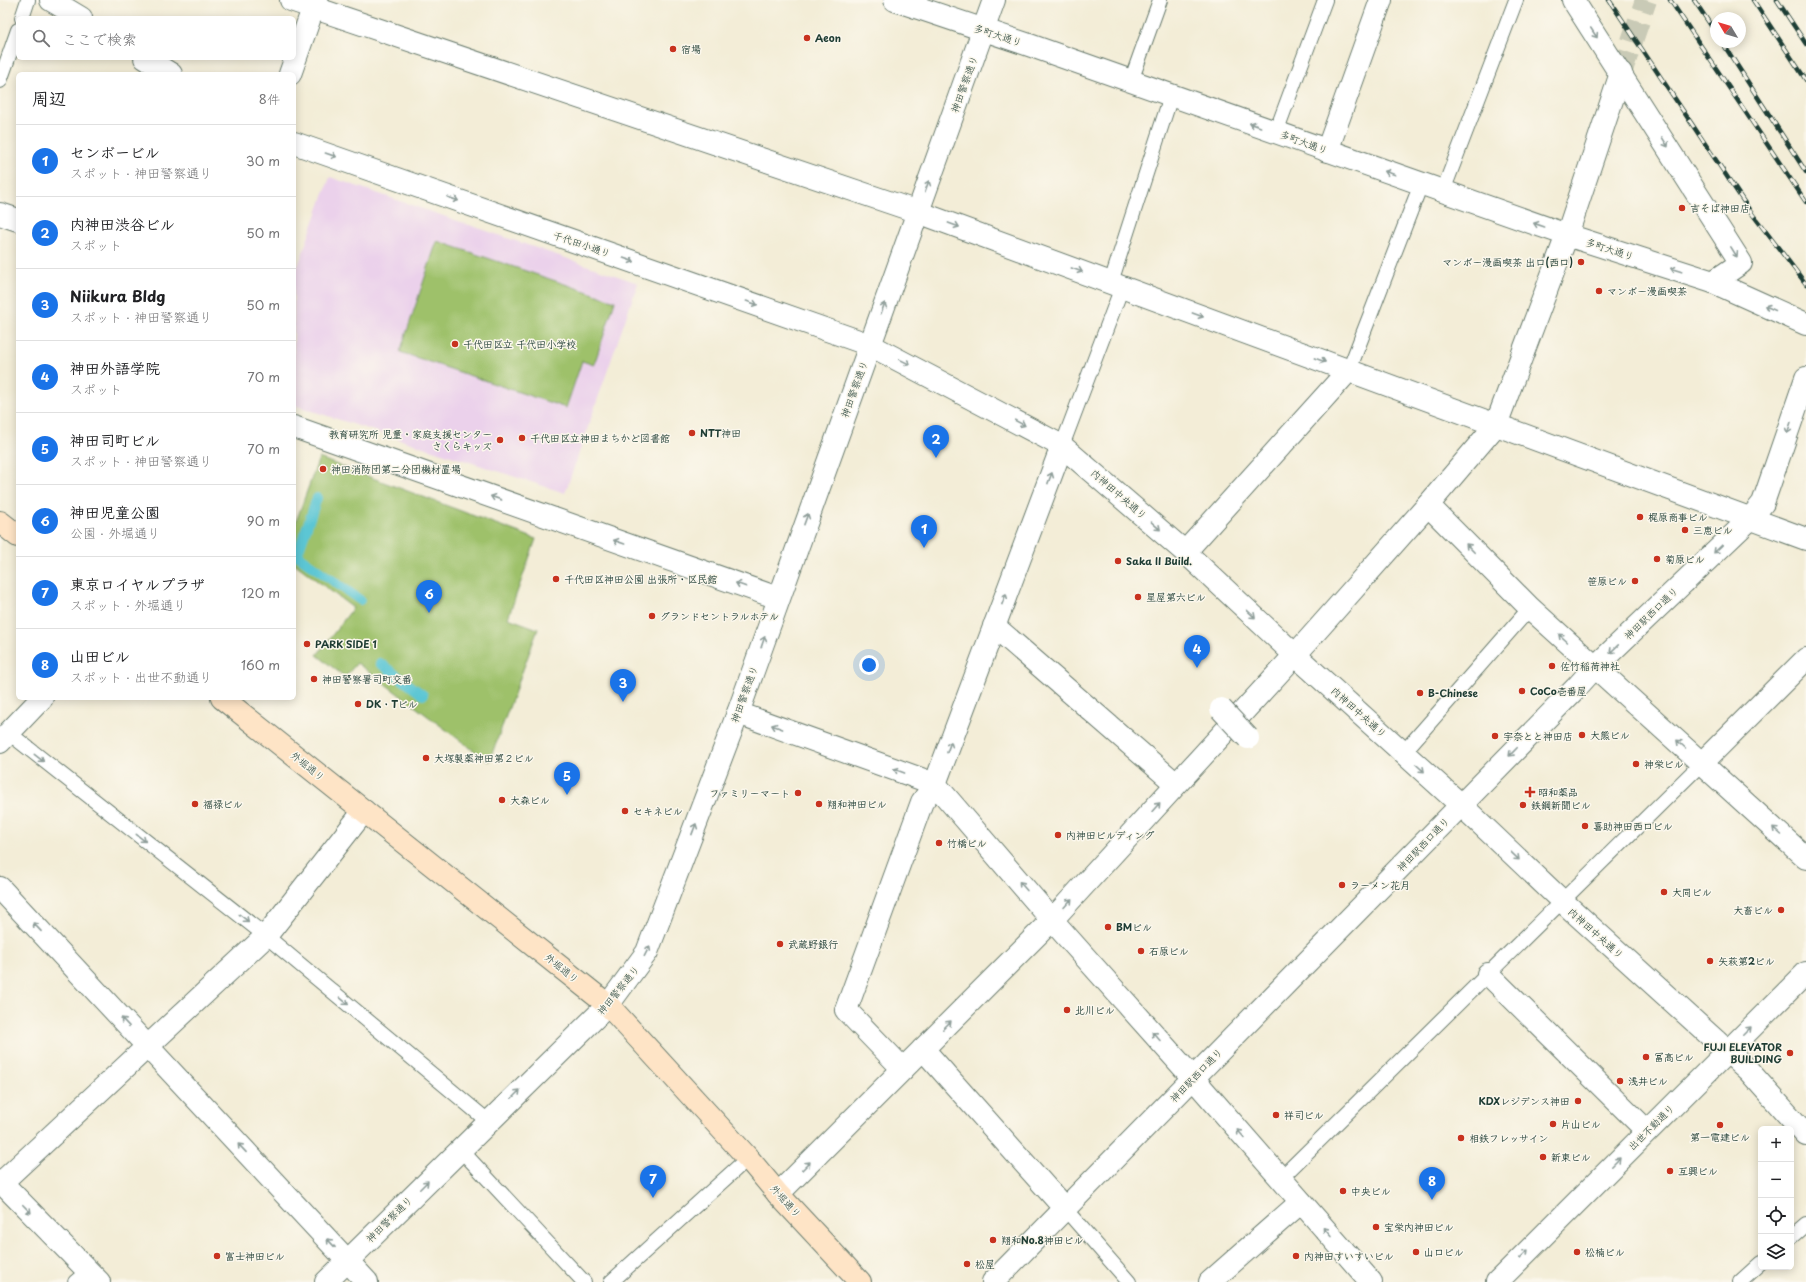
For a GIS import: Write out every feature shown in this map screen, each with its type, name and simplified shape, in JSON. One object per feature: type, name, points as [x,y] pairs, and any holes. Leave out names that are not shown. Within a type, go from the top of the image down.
[{"type":"main road","points":[[0,522],[16,534]]},
{"type":"main road","name":"外堀通り","points":[[225,700],[608,1005],[748,1158],[778,1194],[860,1282]]},
{"type":"street","points":[[51,0],[77,16]]},
{"type":"street","points":[[291,0],[314,4],[918,212],[1806,539]]},
{"type":"street","name":"多町大通り","points":[[895,0],[1567,235],[1713,282],[1806,324]]},
{"type":"street","name":"神田警察通り","points":[[326,1282],[608,1005],[647,952],[738,713],[778,598],[994,0]]},
{"type":"street","points":[[1327,151],[1381,0]]},
{"type":"street","points":[[1573,0],[1741,263],[1713,282]]},
{"type":"street","points":[[296,56],[314,4]]},
{"type":"street","points":[[148,60],[168,72]]},
{"type":"street","points":[[291,72],[295,60]]},
{"type":"street","points":[[778,1194],[1052,920],[1295,655],[1428,505],[1496,424],[1567,235],[1621,73]]},
{"type":"street","name":"千代田小通り","points":[[296,143],[870,345]]},
{"type":"street","points":[[0,214],[16,219]]},
{"type":"street","name":"内神田中央通り","points":[[870,345],[1062,446],[1185,552],[1295,655],[1461,805],[1562,901],[1726,1052],[1748,1070],[1806,1135]]},
{"type":"street","points":[[1185,552],[1349,370]]},
{"type":"street","name":"神田駅西口通り","points":[[993,1282],[1066,1210],[1595,667],[1750,519],[1763,503],[1806,378]]},
{"type":"street","points":[[296,428],[778,598]]},
{"type":"street","points":[[903,1069],[846,1010],[922,802],[936,784],[1062,446]]},
{"type":"street","points":[[1428,505],[1530,608],[1806,858]]},
{"type":"street","points":[[994,626],[1176,784]]},
{"type":"street","points":[[1702,764],[1806,659]]},
{"type":"street","points":[[4,738],[40,700]]},
{"type":"street","points":[[1221,709],[1248,738]]},
{"type":"street","points":[[738,713],[936,784],[1052,920],[1193,1078],[1371,1282]]},
{"type":"street","points":[[87,1278],[0,1182],[148,1047],[266,936],[364,811]]},
{"type":"street","points":[[0,888],[367,1282]]},
{"type":"street","name":"出世不動通り","points":[[1497,1282],[1806,973]]},
{"type":"street","points":[[1488,974],[1647,1131]]},
{"type":"street","points":[[923,1049],[1066,1210]]},
{"type":"street","points":[[1210,1282],[1301,1202]]},
{"type":"lane","points":[[23,16],[28,0]]},
{"type":"lane","points":[[1130,81],[1160,0]]},
{"type":"lane","points":[[1276,132],[1325,0]]},
{"type":"lane","points":[[1443,191],[1516,0]]},
{"type":"lane","points":[[0,81],[16,36]]},
{"type":"lane","points":[[1062,446],[1116,285],[1171,96]]},
{"type":"lane","points":[[1349,370],[1421,184]]},
{"type":"lane","points":[[1403,753],[1530,608]]},
{"type":"lane","points":[[4,738],[266,936],[489,1122]]},
{"type":"lane","points":[[1281,1178],[1702,764]]},
{"type":"lane","points":[[460,1149],[584,1282]]},
{"type":"lane","points":[[611,1282],[748,1158]]},
{"type":"lane","points":[[1066,1210],[1129,1282]]},
{"type":"lane","points":[[1794,1234],[1806,1224]]},
{"type":"lane","points":[[1740,1282],[1758,1266]]},
{"type":"shaded area","name":"千代田区立 千代田小学校","points":[[330,177],[638,283],[565,493],[296,406],[296,271]]},
{"type":"green space","points":[[437,241],[615,301],[594,365],[582,361],[566,408],[400,352]]},
{"type":"green space","points":[[319,458],[536,539],[508,618],[538,629],[489,762],[357,663],[345,677],[317,655],[353,608],[296,565],[296,521]]},
{"type":"waterway","points":[[317,498],[297,555],[360,600]]},
{"type":"waterway","points":[[380,663],[423,695]]},
{"type":"tunnel","points":[[1621,73],[1646,0]]},
{"type":"railway","points":[[1609,0],[1750,211],[1806,284]]},
{"type":"railway","points":[[1670,0],[1806,202]]},
{"type":"railway","points":[[1694,0],[1710,24]]},
{"type":"railway","points":[[1753,0],[1806,80]]},
{"type":"railway","points":[[1777,0],[1806,44]]},
{"type":"railway","points":[[1726,48],[1806,172]]},
{"type":"place","name":"Aeon","points":[[807,38]]},
{"type":"place","name":"宿場","points":[[673,49]]},
{"type":"place","name":"吉そば神田店","points":[[1682,208]]},
{"type":"place","name":"マンボー漫画喫茶 出口(西口)","points":[[1581,262]]},
{"type":"place","name":"マンボー漫画喫茶","points":[[1599,291]]},
{"type":"place","name":"千代田区立 千代田小学校","points":[[455,344]]},
{"type":"place","name":"NTT神田","points":[[692,433]]},
{"type":"place","name":"千代田区立神田まちかど図書館","points":[[522,438]]},
{"type":"place","name":"教育研究所 児童・家庭支援センター さくらキッズ","points":[[500,440]]},
{"type":"place","name":"内神田渋谷ビル","points":[[936,458]]},
{"type":"place","name":"神田消防団第二分団機材置場","points":[[323,469]]},
{"type":"place","name":"梶原商事ビル","points":[[1640,517]]},
{"type":"place","name":"三恵ビル","points":[[1685,530]]},
{"type":"place","name":"センボービル","points":[[924,548]]},
{"type":"place","name":"菊原ビル","points":[[1657,559]]},
{"type":"place","name":"Saka II Build.","points":[[1118,561]]},
{"type":"place","name":"千代田区神田公園 出張所・区民館","points":[[556,579]]},
{"type":"place","name":"笹原ビル","points":[[1635,581]]},
{"type":"place","name":"星屋第六ビル","points":[[1138,597]]},
{"type":"place","name":"神田児童公園","points":[[429,613]]},
{"type":"place","name":"グランドセントラルホテル","points":[[652,616]]},
{"type":"place","name":"PARK SIDE 1","points":[[307,644]]},
{"type":"place","name":"佐竹稲荷神社","points":[[1552,666]]},
{"type":"place","name":"神田外語学院","points":[[1197,668]]},
{"type":"place","name":"神田警察署司町交番","points":[[314,679]]},
{"type":"place","name":"CoCo壱番屋","points":[[1522,691]]},
{"type":"place","name":"B-Chinese","points":[[1420,693]]},
{"type":"place","name":"Niikura Bldg","points":[[623,702]]},
{"type":"place","name":"DK・Tビル","points":[[358,704]]},
{"type":"place","name":"大熊ビル","points":[[1582,735]]},
{"type":"place","name":"宇奈とと神田店","points":[[1495,736]]},
{"type":"place","name":"大塚製薬神田第２ビル","points":[[426,758]]},
{"type":"place","name":"神栄ビル","points":[[1636,764]]},
{"type":"place","name":"昭和薬品","points":[[1530,792]]},
{"type":"place","name":"ファミリーマート","points":[[798,793]]},
{"type":"place","name":"神田司町ビル","points":[[567,795]]},
{"type":"place","name":"大森ビル","points":[[502,800]]},
{"type":"place","name":"福禄ビル","points":[[195,804]]},
{"type":"place","name":"翔和神田ビル","points":[[819,804]]},
{"type":"place","name":"鉄鋼新聞ビル","points":[[1523,805]]},
{"type":"place","name":"セキネビル","points":[[625,811]]},
{"type":"place","name":"喜助神田西口ビル","points":[[1585,826]]},
{"type":"place","name":"内神田ビルディング","points":[[1058,835]]},
{"type":"place","name":"竹橋ビル","points":[[939,843]]},
{"type":"place","name":"ラーメン花月","points":[[1342,885]]},
{"type":"place","name":"大同ビル","points":[[1664,892]]},
{"type":"place","name":"大畜ビル","points":[[1781,910]]},
{"type":"place","name":"BMビル","points":[[1108,927]]},
{"type":"place","name":"武蔵野銀行","points":[[780,944]]},
{"type":"place","name":"石原ビル","points":[[1141,951]]},
{"type":"place","name":"矢萩第2ビル","points":[[1710,961]]},
{"type":"place","name":"北川ビル","points":[[1067,1010]]},
{"type":"place","name":"FUJI ELEVATOR BUILDING","points":[[1790,1053]]},
{"type":"place","name":"冨高ビル","points":[[1646,1057]]},
{"type":"place","name":"浅井ビル","points":[[1620,1081]]},
{"type":"place","name":"KDXレジデンス神田","points":[[1578,1101]]},
{"type":"place","name":"祥司ビル","points":[[1276,1115]]},
{"type":"place","name":"片山ビル","points":[[1553,1124]]},
{"type":"place","name":"第一電建ビル","points":[[1720,1125]]},
{"type":"place","name":"相鉄フレッサイン","points":[[1461,1138]]},
{"type":"place","name":"新東ビル","points":[[1543,1157]]},
{"type":"place","name":"互興ビル","points":[[1670,1171]]},
{"type":"place","name":"中央ビル","points":[[1343,1191]]},
{"type":"place","name":"東京ロイヤルプラザ","points":[[653,1198]]},
{"type":"place","name":"山田ビル","points":[[1432,1200]]},
{"type":"place","name":"宝栄内神田ビル","points":[[1376,1227]]},
{"type":"place","name":"翔和No.8神田ビル","points":[[993,1240]]},
{"type":"place","name":"山口ビル","points":[[1416,1252]]},
{"type":"place","name":"松楠ビル","points":[[1577,1252]]},
{"type":"place","name":"富士神田ビル","points":[[217,1256]]},
{"type":"place","name":"内神田すいすいビル","points":[[1296,1256]]},
{"type":"place","name":"松屋","points":[[967,1264]]}]
